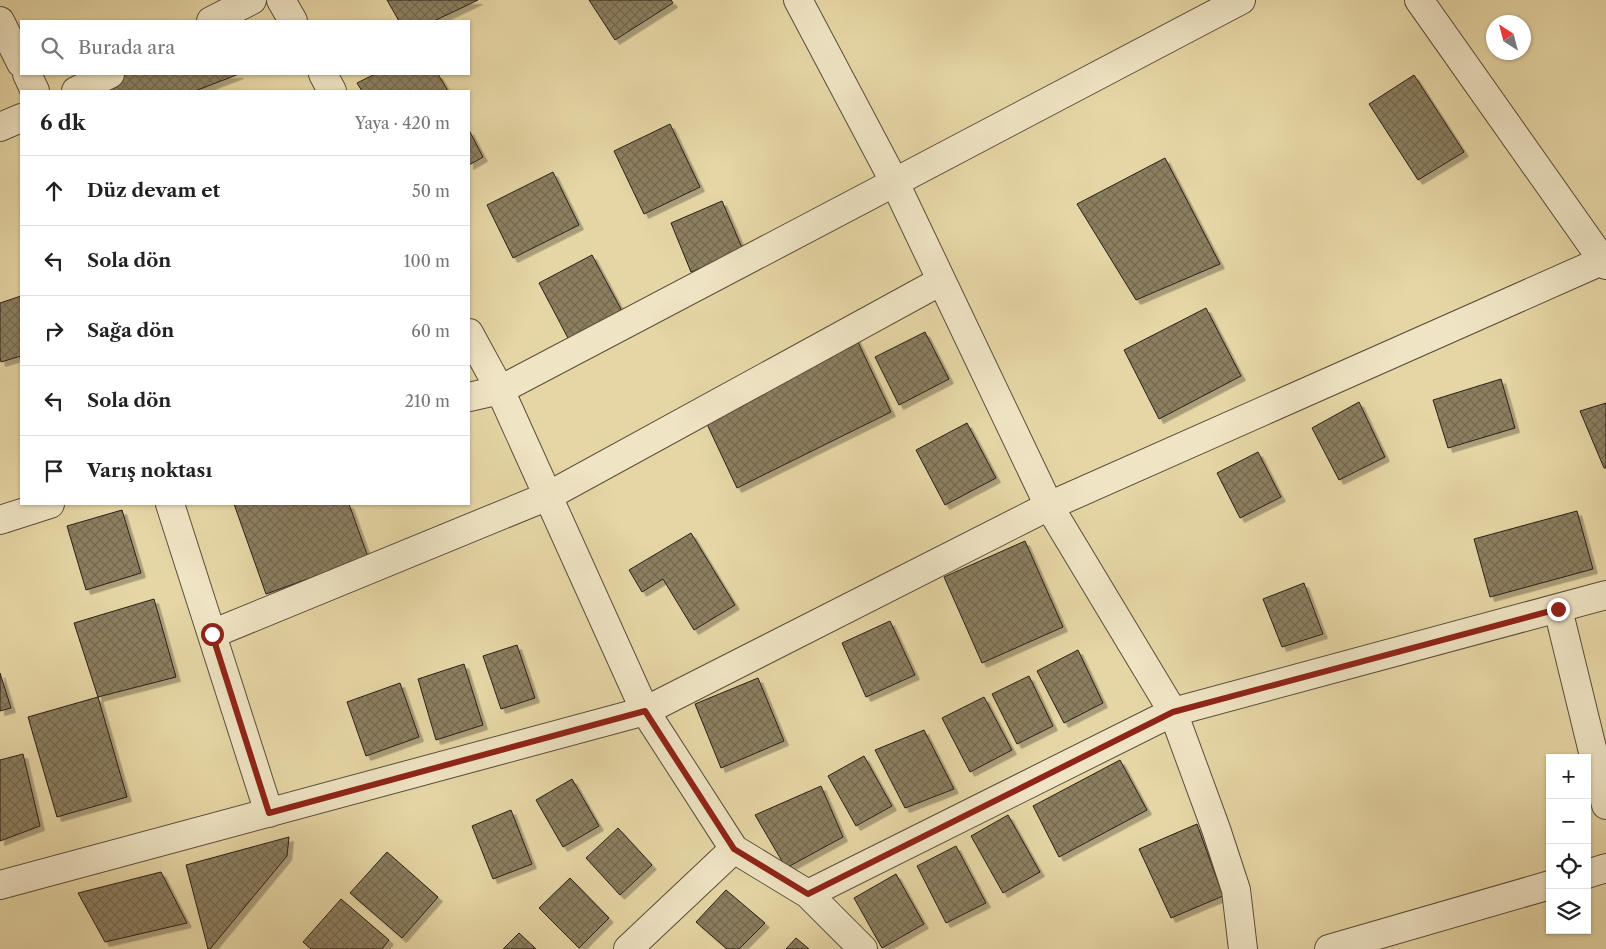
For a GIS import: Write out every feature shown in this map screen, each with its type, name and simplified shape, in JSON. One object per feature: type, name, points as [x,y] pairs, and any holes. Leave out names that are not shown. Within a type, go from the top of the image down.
[{"type":"street","points":[[213,20],[252,0]]},
{"type":"street","points":[[281,0],[292,20]]},
{"type":"street","points":[[798,0],[895,183],[1049,506],[1173,712],[1236,890],[1243,949]]},
{"type":"street","points":[[470,397],[500,390],[1241,0]]},
{"type":"street","points":[[0,885],[645,711],[1049,506],[1605,262],[1419,0]]},
{"type":"street","points":[[0,21],[20,61]]},
{"type":"street","points":[[28,75],[35,90]]},
{"type":"street","points":[[78,90],[108,75]]},
{"type":"street","points":[[324,75],[331,90]]},
{"type":"street","points":[[0,127],[20,118]]},
{"type":"street","points":[[212,634],[548,496],[941,281]]},
{"type":"street","points":[[470,335],[500,390],[645,711],[734,849],[808,894],[863,949]]},
{"type":"street","points":[[0,520],[47,505]]},
{"type":"street","points":[[170,505],[269,813]]},
{"type":"street","points":[[808,894],[1173,712],[1606,596]]},
{"type":"street","points":[[1558,609],[1606,806]]},
{"type":"street","points":[[628,949],[734,849]]},
{"type":"street","points":[[1591,873],[1606,868]]},
{"type":"street","points":[[1329,949],[1546,886]]},
{"type":"building","points":[[387,0],[478,0],[436,20],[398,20]]},
{"type":"building","points":[[589,0],[671,0],[673,3],[615,40]]},
{"type":"building","points":[[123,75],[236,75],[198,90],[84,90]]},
{"type":"building","points":[[373,75],[439,75],[447,90],[361,90],[357,83]]},
{"type":"building","points":[[1414,75],[1464,152],[1418,180],[1369,104]]},
{"type":"building","points":[[670,124],[700,187],[644,214],[614,151]]},
{"type":"building","points":[[470,132],[483,157],[470,164]]},
{"type":"building","points":[[1165,158],[1220,264],[1136,300],[1077,204]]},
{"type":"building","points":[[553,172],[579,225],[513,258],[487,205]]},
{"type":"building","points":[[722,201],[743,250],[691,272],[671,223]]},
{"type":"building","points":[[592,255],[622,311],[569,340],[539,283]]},
{"type":"building","points":[[20,296],[20,356],[1,362],[0,358],[0,303]]},
{"type":"building","points":[[1206,308],[1241,376],[1159,419],[1124,350]]},
{"type":"building","points":[[925,332],[949,379],[899,405],[875,357]]},
{"type":"building","points":[[855,336],[891,412],[737,488],[705,420]]},
{"type":"building","points":[[1501,379],[1515,428],[1448,448],[1433,400]]},
{"type":"building","points":[[1359,402],[1385,457],[1339,480],[1312,428]]},
{"type":"building","points":[[1606,403],[1606,468],[1604,468],[1580,411]]},
{"type":"building","points":[[967,423],[996,478],[945,505],[916,450]]},
{"type":"building","points":[[1258,452],[1281,497],[1240,518],[1217,473]]},
{"type":"building","points":[[234,505],[349,505],[368,557],[266,594]]},
{"type":"building","points":[[122,510],[141,573],[86,590],[67,526]]},
{"type":"building","points":[[1577,511],[1593,569],[1490,597],[1474,539]]},
{"type":"building","points":[[691,533],[735,605],[694,630],[663,579],[642,592],[629,570]]},
{"type":"building","points":[[1025,541],[1063,627],[982,663],[944,577]]},
{"type":"building","points":[[1304,583],[1323,634],[1282,647],[1263,599]]},
{"type":"building","points":[[154,599],[176,677],[98,697],[74,623]]},
{"type":"building","points":[[890,621],[915,675],[866,697],[842,643]]},
{"type":"building","points":[[517,645],[535,698],[501,709],[483,656]]},
{"type":"building","points":[[1078,650],[1103,703],[1064,723],[1037,671]]},
{"type":"building","points":[[464,664],[483,725],[436,740],[418,679]]},
{"type":"building","points":[[0,673],[11,708],[0,711]]},
{"type":"building","points":[[1029,676],[1053,726],[1017,744],[992,694]]},
{"type":"building","points":[[758,678],[784,741],[721,768],[695,704]]},
{"type":"building","points":[[400,683],[419,737],[366,756],[347,702]]},
{"type":"building","points":[[98,697],[127,797],[57,817],[28,717]]},
{"type":"building","points":[[984,697],[1012,750],[970,772],[942,718]]},
{"type":"building","points":[[924,730],[954,789],[905,808],[875,750]]},
{"type":"building","points":[[23,754],[40,826],[0,841],[0,760]]},
{"type":"building","points":[[864,756],[892,806],[856,826],[828,776]]},
{"type":"building","points":[[1120,760],[1147,810],[1059,857],[1033,806]]},
{"type":"building","points":[[572,779],[599,826],[563,847],[536,800]]},
{"type":"building","points":[[821,786],[843,837],[786,868],[755,815]]},
{"type":"building","points":[[511,810],[532,864],[493,879],[472,826]]},
{"type":"building","points":[[1008,815],[1040,872],[1003,893],[971,836]]},
{"type":"building","points":[[1197,824],[1223,896],[1171,918],[1139,849]]},
{"type":"building","points":[[618,828],[652,865],[620,895],[586,858]]},
{"type":"building","points":[[289,837],[287,856],[210,949],[208,949],[186,865]]},
{"type":"building","points":[[956,846],[986,903],[946,923],[917,866]]},
{"type":"building","points":[[387,852],[438,897],[402,938],[350,893]]},
{"type":"building","points":[[161,872],[187,923],[105,942],[78,893]]},
{"type":"building","points":[[896,874],[924,924],[882,948],[854,898]]},
{"type":"building","points":[[570,878],[609,918],[579,948],[539,908]]},
{"type":"building","points":[[726,890],[765,923],[739,949],[727,949],[696,922]]},
{"type":"building","points":[[341,899],[389,940],[382,949],[311,949],[303,942]]},
{"type":"building","points":[[519,933],[536,949],[503,949]]},
{"type":"building","points":[[796,938],[809,949],[786,949]]},
{"type":"route","points":[[212,634],[269,813],[645,711],[734,849],[808,894],[1173,712],[1558,609]]}]
